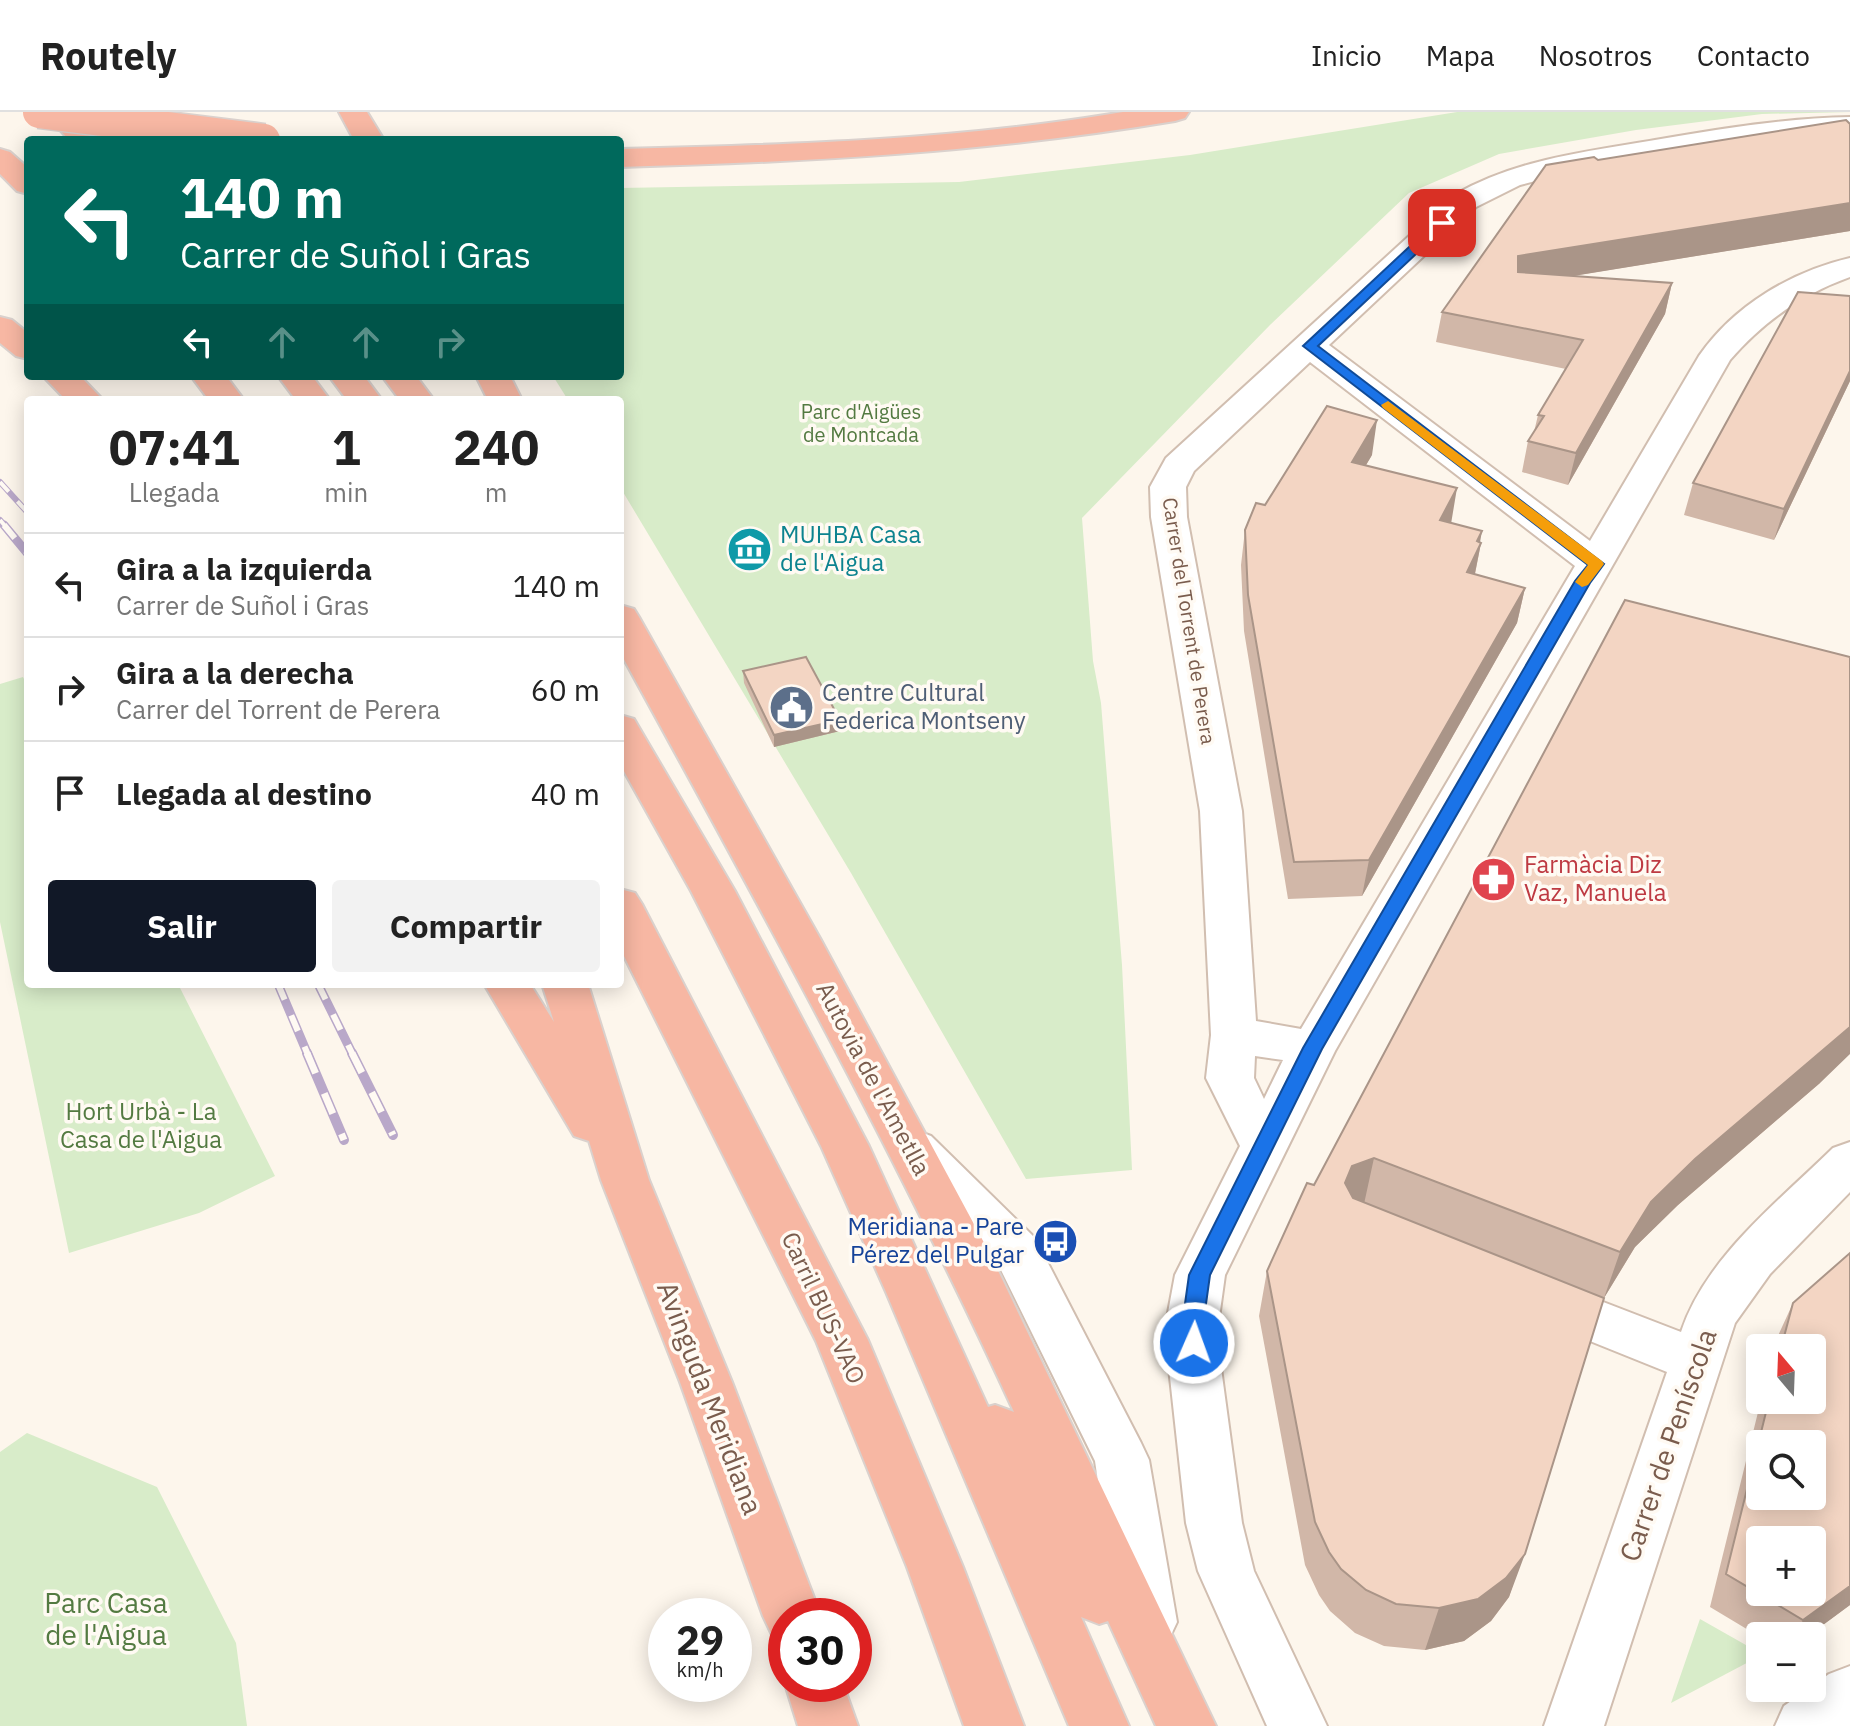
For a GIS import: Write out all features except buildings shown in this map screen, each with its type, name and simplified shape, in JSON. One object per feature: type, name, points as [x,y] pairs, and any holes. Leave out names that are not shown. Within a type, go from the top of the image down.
[{"type":"highway","points":[[39,112],[232,136]]},
{"type":"highway","points":[[58,112],[81,136]]},
{"type":"highway","points":[[76,112],[107,136]]},
{"type":"highway","points":[[163,112],[192,136]]},
{"type":"highway","points":[[185,112],[206,136]]},
{"type":"highway","points":[[353,112],[367,136]]},
{"type":"highway","points":[[624,158],[799,154],[886,148],[1044,133],[1175,112]]},
{"type":"highway","points":[[0,327],[24,346]]},
{"type":"highway","points":[[64,380],[82,396]]},
{"type":"highway","points":[[211,380],[224,396]]},
{"type":"highway","points":[[349,380],[362,396]]},
{"type":"highway","name":"Autovia de l'Ametlla","points":[[624,624],[763,873],[972,1270],[1186,1726]]},
{"type":"highway","points":[[624,735],[713,891],[831,1117],[912,1292],[1099,1726]]},
{"type":"highway","name":"Carril BUS-VAO","points":[[624,912],[842,1340],[935,1567],[994,1726]]},
{"type":"highway","points":[[509,988],[625,1180]]},
{"type":"highway","points":[[566,988],[625,1180]]},
{"type":"highway","name":"Avinguda Meridiana","points":[[625,1180],[706,1382],[785,1598]]},
{"type":"highway","points":[[912,1292],[1177,1726]]},
{"type":"highway","points":[[820,1702],[828,1726]]},
{"type":"street","name":"Carrer del Torrent de Perera","points":[[1264,1145],[1230,1078],[1234,1035],[1221,811],[1169,517],[1168,487],[1179,466],[1465,201],[1489,185],[1558,165],[1725,136],[1788,128],[1850,126]]},
{"type":"street","points":[[1297,1726],[1226,1571],[1214,1523],[1195,1368],[1193,1318],[1200,1275],[1313,1048],[1716,356],[1738,328],[1766,305],[1808,281],[1850,267]]},
{"type":"street","points":[[1310,346],[1596,564]]},
{"type":"street","points":[[1234,1035],[1313,1048]]},
{"type":"street","name":"Carrer de Peníscola","points":[[1574,1726],[1712,1315],[1752,1260],[1850,1161]]},
{"type":"street","points":[[1494,1280],[1695,1360]]},
{"type":"street","points":[[1805,1726],[1850,1694]]},
{"type":"green space","name":"Parc d'Aigües de Montcada","points":[[1457,112],[1850,112],[1762,114],[1636,130],[1499,154],[1409,193],[1270,325],[1082,518],[1093,661],[1101,703],[1122,965],[1132,1170],[1026,1179],[851,873],[624,494],[624,396],[566,396],[556,380],[624,380],[624,188],[959,182],[1190,155]]},
{"type":"green space","name":"Hort Urbà - La Casa de l'Aigua","points":[[24,679],[24,988],[180,988],[275,1176],[199,1213],[69,1253],[0,922],[0,684]]},
{"type":"green space","name":"Parc Casa de l'Aigua","points":[[27,1433],[157,1487],[236,1643],[247,1726],[0,1726],[0,1452]]},
{"type":"green space","points":[[1700,1619],[1746,1645],[1746,1663],[1671,1703]]},
{"type":"railway","points":[[0,482],[24,509]]},
{"type":"railway","points":[[0,520],[6,527]]},
{"type":"railway","points":[[4,525],[24,549]]},
{"type":"railway","points":[[280,988],[308,1055]]},
{"type":"railway","points":[[320,988],[353,1055]]},
{"type":"railway","points":[[307,1053],[344,1140]]},
{"type":"railway","points":[[353,1055],[393,1135]]},
{"type":"slow traffic","points":[[1388,405],[1596,564],[1582,582]]},
{"type":"place","name":"MUHBA Casa de l'Aigua","points":[[749,549]]},
{"type":"place","name":"Centre Cultural Federica Montseny","points":[[791,707]]},
{"type":"place","name":"Farmàcia Diz Vaz, Manuela","points":[[1493,879]]},
{"type":"place","name":"Meridiana - Pare Pérez del Pulgar","points":[[1055,1241]]},
{"type":"route","points":[[1194,1343],[1193,1318],[1200,1275],[1313,1048],[1583,581],[1596,564],[1310,346],[1442,223]]}]
